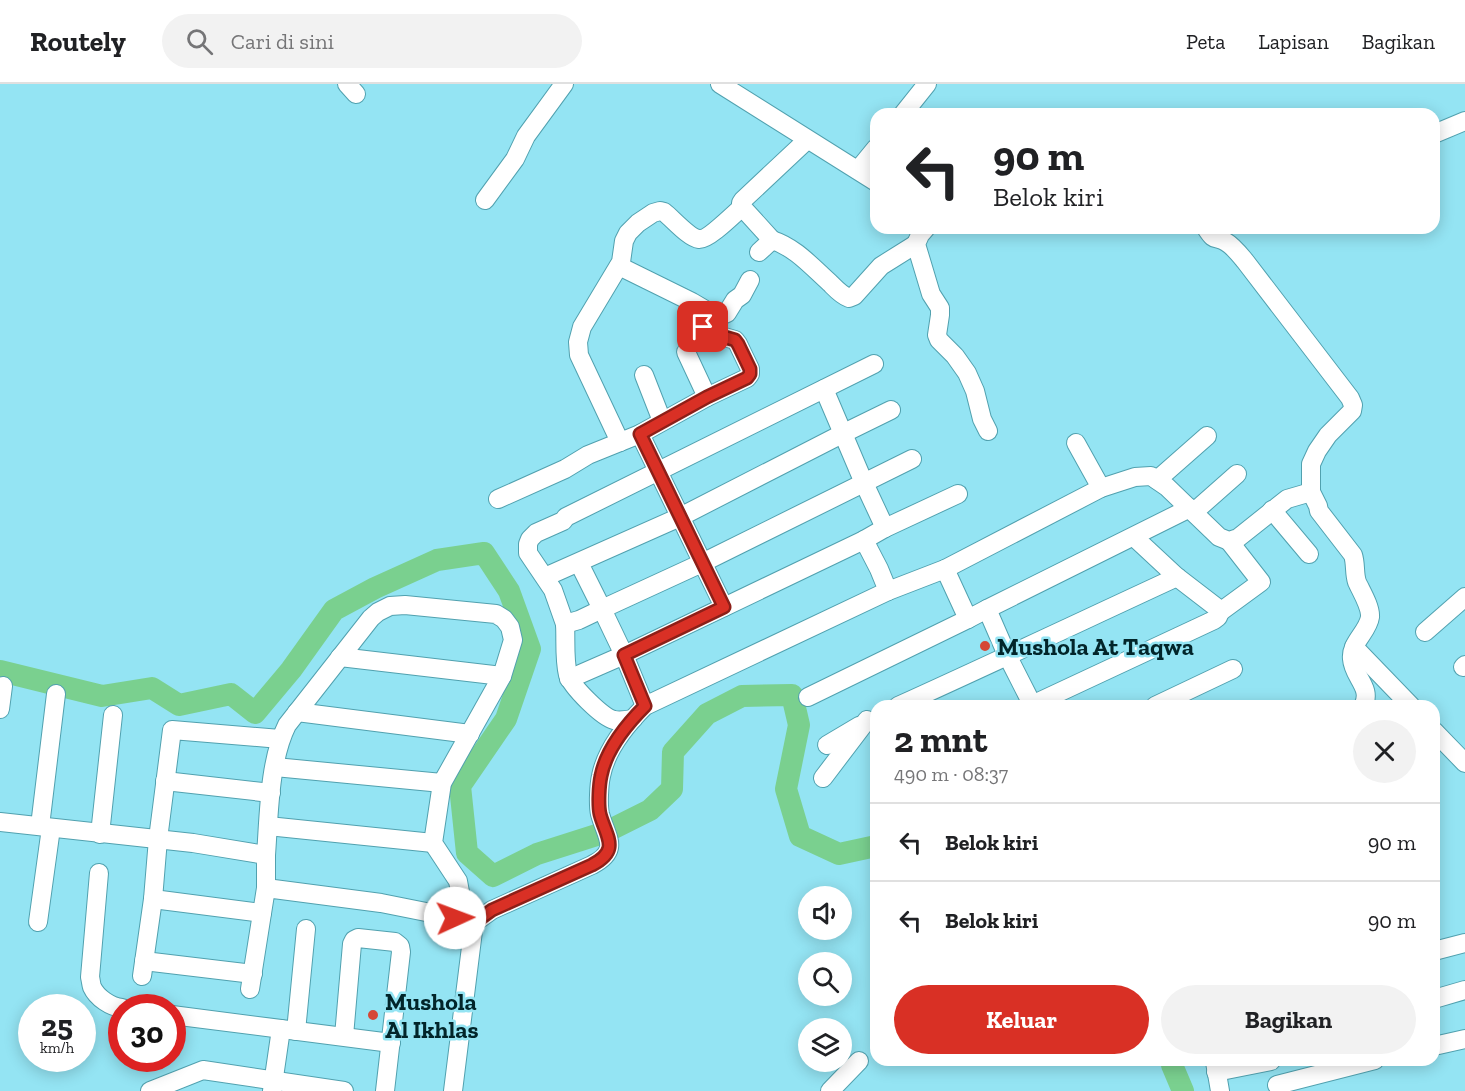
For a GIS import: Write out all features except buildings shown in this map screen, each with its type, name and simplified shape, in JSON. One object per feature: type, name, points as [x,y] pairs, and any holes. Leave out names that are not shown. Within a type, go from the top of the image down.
[{"type":"street","points":[[485,200],[515,159],[526,136],[564,84]]},
{"type":"street","points":[[720,84],[870,178]]},
{"type":"street","points":[[908,108],[927,84]]},
{"type":"street","points":[[1440,131],[1465,121]]},
{"type":"street","points":[[807,140],[742,200],[742,207],[765,246],[783,244],[801,256],[837,290],[849,298],[854,296],[880,266],[916,244],[922,234]]},
{"type":"street","points":[[858,170],[870,155]]},
{"type":"street","points":[[620,442],[579,355],[578,342],[582,327],[619,266],[628,233],[638,223],[660,211],[692,236],[702,239],[742,207]]},
{"type":"street","points":[[1210,234],[1212,237],[1227,242],[1245,261],[1350,398],[1353,405],[1352,411],[1328,435],[1317,451],[1311,464],[1311,492],[1319,511],[1353,555],[1356,563],[1356,579],[1369,609],[1370,616],[1351,657],[1364,687],[1365,700]]},
{"type":"street","points":[[916,244],[931,294],[940,308],[937,335],[967,373],[988,431]]},
{"type":"street","points":[[619,266],[720,316],[727,313],[735,300],[742,295],[750,280]]},
{"type":"street","points":[[498,499],[565,469],[588,455],[640,434],[747,378],[750,369],[735,340],[714,334],[703,327],[692,333]]},
{"type":"street","points":[[686,352],[707,397]]},
{"type":"street","points":[[874,364],[566,517],[563,521],[537,533],[530,539],[528,553],[553,590],[565,624],[569,679],[576,689],[600,711],[617,721],[888,591],[945,569],[1101,488],[1135,477],[1151,476],[1167,487],[1219,537],[1229,541],[1261,582],[1220,612],[1214,620],[1046,700]]},
{"type":"street","points":[[644,375],[662,421]]},
{"type":"street","points":[[825,389],[842,434],[885,528]]},
{"type":"street","points":[[545,577],[680,517],[891,410]]},
{"type":"street","points":[[640,434],[724,607]]},
{"type":"street","points":[[1157,480],[1207,436]]},
{"type":"street","points":[[1076,443],[1101,488]]},
{"type":"street","points":[[565,624],[579,620],[702,563],[912,459]]},
{"type":"street","points":[[808,697],[1192,510],[1238,474]]},
{"type":"street","points":[[1229,541],[1238,537],[1287,498],[1311,492]]},
{"type":"street","points":[[569,679],[624,655],[958,494]]},
{"type":"street","points":[[1272,510],[1309,554]]},
{"type":"street","points":[[1134,537],[1177,577],[1220,612]]},
{"type":"street","points":[[864,540],[888,591]]},
{"type":"street","points":[[579,563],[624,655],[639,712]]},
{"type":"street","points":[[945,569],[968,619]]},
{"type":"street","points":[[911,700],[1177,577]]},
{"type":"street","points":[[1425,632],[1465,597]]},
{"type":"street","points":[[280,739],[172,730],[143,969],[251,981],[266,888],[271,793],[280,739],[287,725],[372,618],[390,606],[405,605],[496,614],[510,627],[513,640],[502,676],[442,783],[433,843],[458,881],[460,892],[455,918]]},
{"type":"street","points":[[987,609],[1007,656],[1030,700]]},
{"type":"street","points":[[1354,647],[1405,700]]},
{"type":"street","points":[[340,657],[502,676]]},
{"type":"street","points":[[1168,700],[1233,669]]},
{"type":"street","points":[[0,709],[3,686]]},
{"type":"street","points":[[38,922],[56,694]]},
{"type":"street","points":[[297,712],[470,734]]},
{"type":"street","points":[[266,888],[381,903],[480,921],[513,900],[600,861],[607,855],[610,841],[600,812],[600,777],[605,760],[639,712]]},
{"type":"street","points":[[100,834],[113,715]]},
{"type":"street","points":[[827,745],[870,719]]},
{"type":"street","points":[[822,778],[870,720]]},
{"type":"street","points":[[1440,737],[1465,763]]},
{"type":"street","points":[[275,767],[442,783]]},
{"type":"street","points":[[165,781],[271,793]]},
{"type":"street","points":[[0,822],[193,843],[266,855]]},
{"type":"street","points":[[268,826],[433,843]]},
{"type":"street","points":[[99,873],[90,977],[93,989],[108,1003]]},
{"type":"street","points":[[153,899],[262,913]]},
{"type":"street","points":[[453,1091],[480,921]]},
{"type":"street","points":[[461,1091],[480,921]]},
{"type":"street","points":[[272,1086],[289,1030],[306,929]]},
{"type":"street","points":[[344,1036],[352,944],[358,938],[395,942],[400,946],[402,952],[385,1091]]},
{"type":"street","points":[[1440,949],[1465,943]]},
{"type":"street","points":[[1440,997],[1465,990]]},
{"type":"street","points":[[186,1017],[391,1043]]},
{"type":"street","points":[[186,1022],[199,1018]]},
{"type":"street","points":[[1440,1045],[1465,1039]]},
{"type":"street","points":[[830,1091],[859,1061]]},
{"type":"street","points":[[1215,1066],[1220,1091]]},
{"type":"street","points":[[1271,1066],[1277,1088],[1354,1066]]},
{"type":"street","points":[[150,1091],[203,1070],[272,1086],[344,1091]]},
{"type":"waterway","points":[[0,671],[102,696],[152,688],[179,705],[231,694],[255,713],[291,670],[334,610],[375,588],[437,560],[484,553],[509,591],[530,649],[506,719],[460,786],[467,853],[493,876],[537,854],[606,832],[650,810],[672,789],[673,752],[707,714],[742,696],[792,695],[799,725],[786,789],[800,836],[839,854],[870,847]]},
{"type":"waterway","points":[[1172,1066],[1183,1091]]},
{"type":"place","name":"Mushola At Taqwa","points":[[985,646]]},
{"type":"place","name":"Mushola Al Ikhlas","points":[[373,1015]]},
{"type":"route","points":[[455,918],[474,923],[492,910],[592,865],[607,855],[610,841],[600,812],[600,777],[605,760],[615,744],[645,706],[624,655],[724,607],[640,434],[747,378],[750,374],[750,369],[735,340],[714,334],[703,327]]}]
